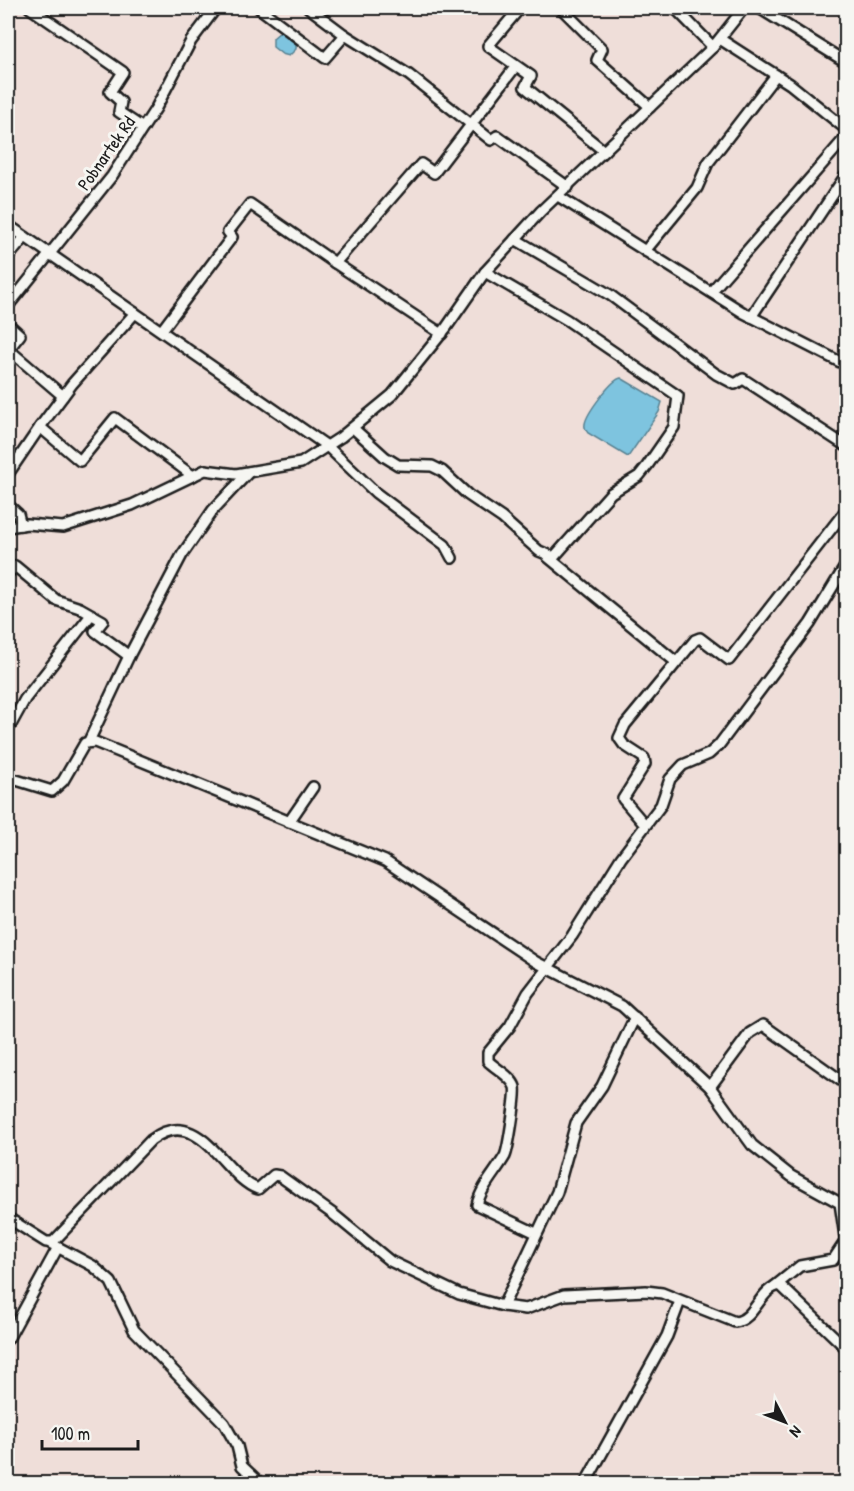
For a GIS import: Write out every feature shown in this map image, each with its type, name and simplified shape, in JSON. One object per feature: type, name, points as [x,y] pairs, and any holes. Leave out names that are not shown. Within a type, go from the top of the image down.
[{"type":"street","points":[[30,8],[123,72],[110,92],[121,102],[119,112],[143,128]]},
{"type":"street","name":"Pobnartek Rd","points":[[8,306],[48,253],[112,176],[143,128],[191,41],[216,8]]},
{"type":"street","points":[[258,8],[325,58],[345,35]]},
{"type":"street","points":[[309,8],[345,35],[409,75],[492,140],[497,136],[568,187]]},
{"type":"street","points":[[520,8],[488,46],[531,76],[525,87],[604,151]]},
{"type":"street","points":[[561,8],[602,49],[597,60],[650,107]]},
{"type":"street","points":[[675,8],[717,43],[776,75],[846,129]]},
{"type":"street","points":[[8,527],[21,525],[63,527],[132,505],[205,470],[236,474],[301,463],[353,428],[392,394],[442,334],[486,272],[515,239],[717,43],[744,8]]},
{"type":"street","points":[[759,8],[846,62]]},
{"type":"street","points":[[335,263],[421,164],[434,173],[516,66]]},
{"type":"street","points":[[645,251],[697,188],[708,163],[776,75]]},
{"type":"street","points":[[711,292],[846,137]]},
{"type":"street","points":[[751,317],[846,175]]},
{"type":"street","points":[[558,196],[751,317],[846,365]]},
{"type":"street","points":[[162,330],[233,237],[228,232],[250,204],[442,334]]},
{"type":"street","points":[[8,225],[327,446],[375,493],[445,545],[452,558]]},
{"type":"street","points":[[8,257],[25,237]]},
{"type":"street","points":[[515,239],[600,288],[716,374],[735,384],[743,379],[846,446]]},
{"type":"street","points":[[486,272],[567,320],[678,396],[674,427],[639,476],[611,493],[559,553],[554,557],[548,556]]},
{"type":"street","points":[[8,474],[63,396],[135,313]]},
{"type":"street","points":[[8,324],[20,335],[8,350],[63,396]]},
{"type":"street","points":[[40,427],[80,460],[115,418],[193,476]]},
{"type":"street","points":[[353,428],[384,457],[398,465],[432,466],[442,471],[676,662]]},
{"type":"street","points":[[8,775],[52,791],[63,781],[89,741],[129,656],[182,555],[213,510],[249,472]]},
{"type":"street","points":[[8,505],[18,514],[21,525]]},
{"type":"street","points":[[645,825],[623,799],[642,768],[644,758],[624,745],[619,738],[635,712],[698,638],[729,660],[846,510]]},
{"type":"street","points":[[8,565],[12,570],[15,566],[56,600],[103,621],[95,631],[129,656]]},
{"type":"street","points":[[536,1233],[480,1208],[477,1204],[508,1150],[509,1129],[516,1101],[516,1089],[512,1081],[489,1061],[488,1053],[510,1026],[528,993],[549,969],[645,825],[661,805],[675,773],[683,765],[715,750],[810,624],[846,565]]},
{"type":"street","points":[[8,730],[25,699],[91,615]]},
{"type":"street","points":[[8,1339],[55,1241],[151,1140],[160,1133],[173,1130],[194,1135],[214,1147],[236,1174],[253,1188],[263,1186],[274,1175],[280,1176],[333,1214],[390,1261],[459,1294],[503,1306],[526,1309],[564,1295],[646,1291],[680,1300],[717,1316],[741,1322],[775,1286],[800,1266],[833,1260],[846,1242],[843,1201],[791,1176],[752,1145],[710,1087],[635,1017],[614,1002],[549,969],[513,947],[464,911],[385,861],[117,750],[89,741]]},
{"type":"street","points":[[289,822],[313,787]]},
{"type":"street","points":[[503,1306],[556,1192],[576,1123],[602,1086],[635,1017]]},
{"type":"street","points":[[710,1087],[750,1034],[764,1025],[846,1084]]},
{"type":"street","points":[[8,1218],[53,1246],[93,1266],[111,1282],[134,1330],[224,1423],[237,1446],[242,1466],[261,1484]]},
{"type":"street","points":[[775,1286],[784,1288],[846,1348]]},
{"type":"street","points":[[585,1484],[666,1336],[680,1300]]},
{"type":"water","points":[[280,32],[296,44],[296,49],[289,56],[273,47],[273,38]]},
{"type":"water","points":[[621,378],[662,402],[659,412],[628,457],[585,429],[586,419],[600,398],[612,384]]}]
